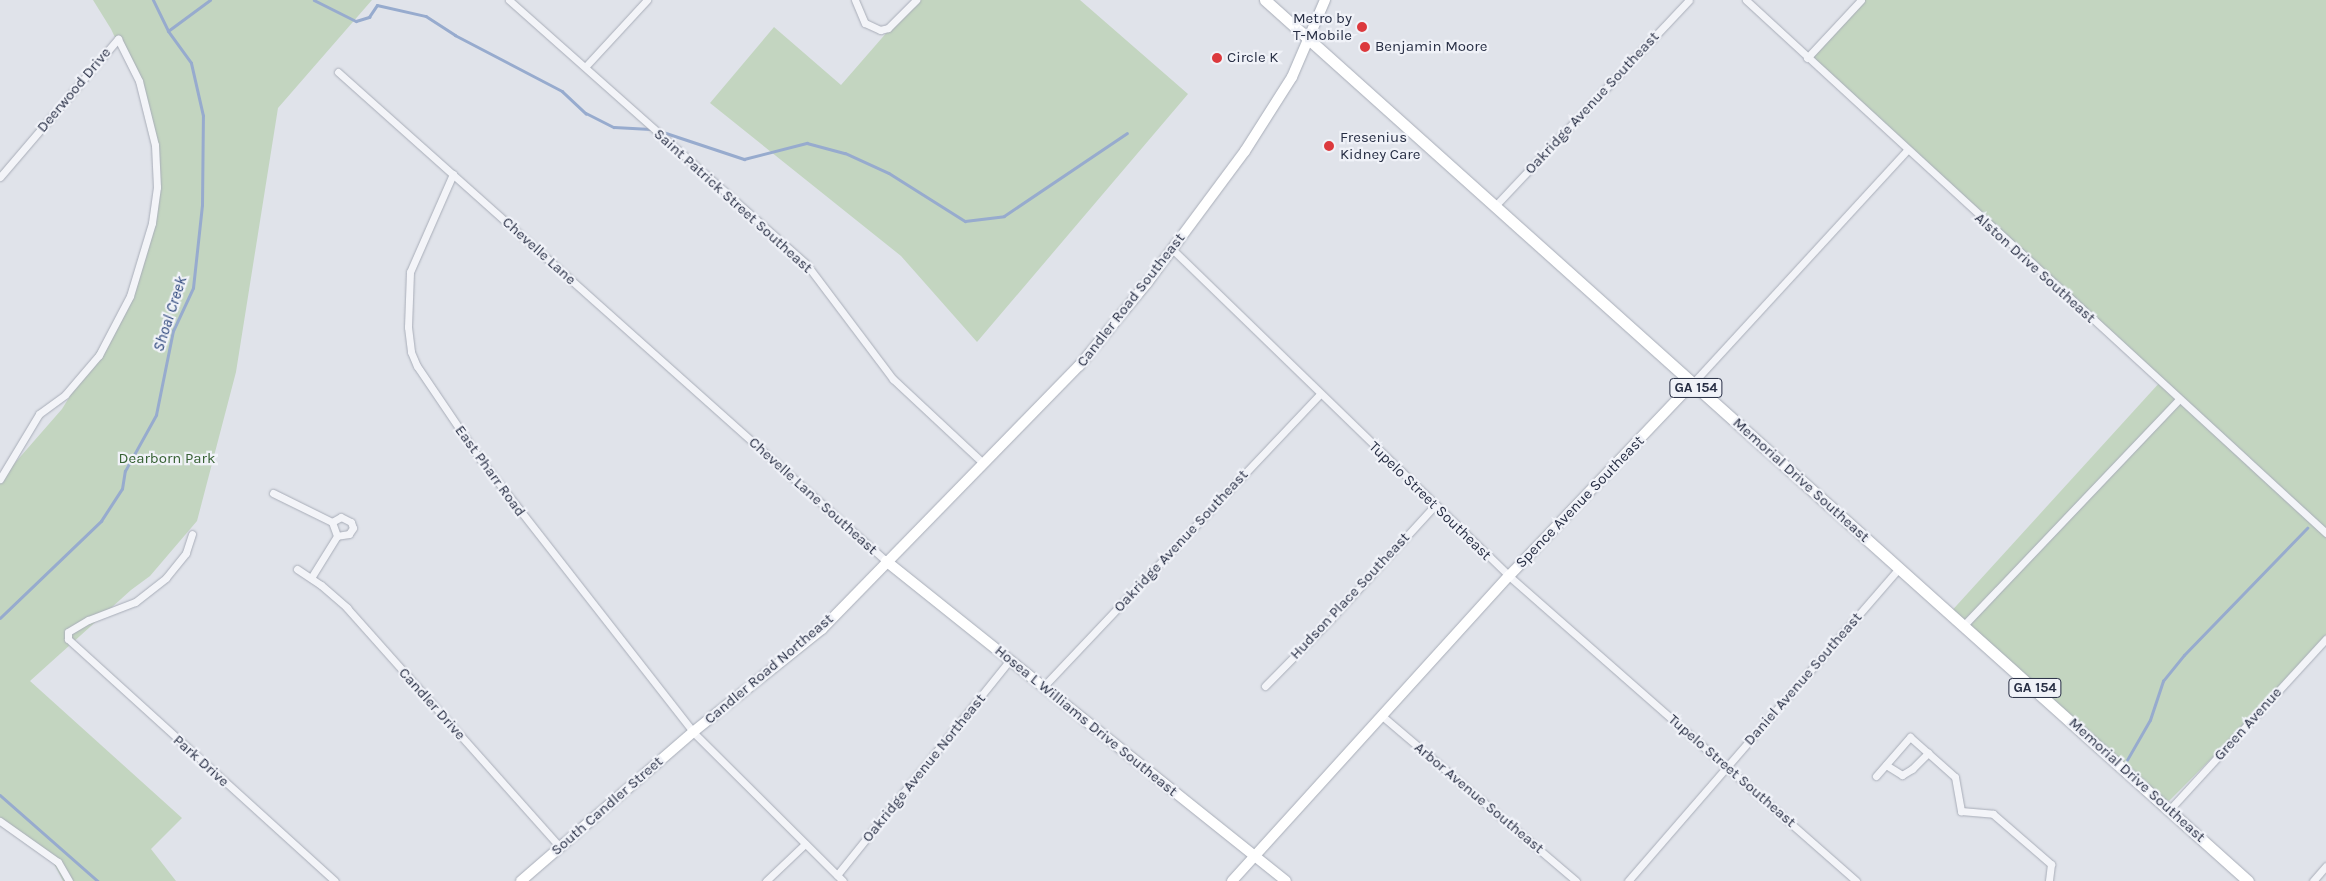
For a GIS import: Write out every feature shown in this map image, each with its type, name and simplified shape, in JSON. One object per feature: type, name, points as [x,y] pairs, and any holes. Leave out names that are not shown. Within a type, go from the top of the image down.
[{"type":"main road","name":"Memorial Drive Southeast","points":[[1265,0],[1692,384],[2170,809],[2248,881]]},
{"type":"main road","name":"Candler Road Southeast","points":[[886,561],[1079,366],[1172,249],[1245,151],[1292,77],[1310,39],[1325,0]]},
{"type":"main road","name":"Spence Avenue Southeast","points":[[1232,881],[1509,576],[1692,384]]},
{"type":"main road","name":"Candler Road Northeast","points":[[693,732],[822,629],[886,561]]},
{"type":"main road","name":"Hosea L Williams Drive Southeast","points":[[886,561],[1286,881]]},
{"type":"main road","name":"South Candler Street","points":[[521,881],[693,732]]},
{"type":"street","name":"Saint Patrick Street Southeast","points":[[508,0],[586,66],[712,184],[806,265],[893,379],[982,462]]},
{"type":"street","points":[[586,66],[646,0]]},
{"type":"street","points":[[855,0],[866,23],[880,30],[888,28],[916,0]]},
{"type":"street","name":"Oakridge Avenue Southeast","points":[[1494,207],[1689,0]]},
{"type":"street","name":"Alston Drive Southeast","points":[[1746,0],[1907,150],[2326,532]]},
{"type":"street","points":[[1807,58],[1860,0]]},
{"type":"street","name":"Deerwood Drive","points":[[0,177],[118,39],[139,81],[155,145],[158,187],[152,223],[130,296],[99,355],[65,395],[38,414],[0,479]]},
{"type":"street","name":"Chevelle Lane","points":[[338,72],[740,431]]},
{"type":"street","name":"Spence Avenue Southeast","points":[[1692,384],[1907,150]]},
{"type":"street","name":"East Pharr Road","points":[[453,174],[410,272],[408,327],[411,352],[417,366],[480,459],[693,732],[840,878]]},
{"type":"street","name":"Tupelo Street Southeast","points":[[1172,249],[1319,394],[1509,576],[1856,881]]},
{"type":"street","name":"Oakridge Avenue Southeast","points":[[1044,687],[1319,394]]},
{"type":"street","points":[[1964,625],[2179,399]]},
{"type":"street","name":"Chevelle Lane Southeast","points":[[740,431],[886,561]]},
{"type":"street","points":[[273,493],[332,522],[337,536]]},
{"type":"street","name":"Hudson Place Southeast","points":[[1265,686],[1331,619],[1435,505]]},
{"type":"street","points":[[311,578],[337,536],[349,534],[353,528],[351,522],[341,516],[332,522]]},
{"type":"street","name":"Park Drive","points":[[192,534],[186,553],[166,578],[135,602],[88,620],[68,632],[68,639],[335,881]]},
{"type":"street","name":"Daniel Avenue Southeast","points":[[1628,881],[1899,568]]},
{"type":"street","name":"Candler Drive","points":[[297,569],[311,578],[347,608],[560,846]]},
{"type":"street","name":"Green Avenue","points":[[2170,809],[2326,639]]},
{"type":"street","name":"Oakridge Avenue Northeast","points":[[840,878],[1010,660]]},
{"type":"street","name":"Arbor Avenue Southeast","points":[[1381,716],[1576,881]]},
{"type":"street","points":[[1876,776],[1910,738],[1955,777],[1961,811],[1993,814],[2051,864],[2049,881]]},
{"type":"street","points":[[1886,765],[1902,775],[1912,770],[1928,753]]},
{"type":"street","points":[[0,821],[58,862],[68,881]]},
{"type":"street","points":[[766,881],[805,844]]},
{"type":"street","points":[[2313,881],[2326,866]]},
{"type":"green space","name":"Dearborn Park","points":[[93,0],[372,0],[278,108],[236,372],[197,521],[150,576],[131,590],[30,681],[182,818],[151,849],[176,881],[63,881],[53,862],[0,818],[0,480],[62,409],[130,298],[158,191],[146,103],[111,29]]},
{"type":"green space","points":[[915,0],[1080,0],[1188,94],[977,342],[901,256],[710,103],[774,27],[841,85]]},
{"type":"green space","points":[[1858,0],[2326,0],[2326,644],[2162,808],[1947,616],[2161,381],[1808,55]]},
{"type":"waterway","name":"Shoal Creek","points":[[0,618],[101,521],[122,489],[125,471],[156,415],[173,331],[193,288],[202,205],[203,116],[191,63],[168,31],[153,0]]},
{"type":"waterway","points":[[168,31],[210,0]]},
{"type":"waterway","points":[[314,0],[356,21],[369,17],[377,5],[426,16],[455,35],[562,91],[586,113],[614,127],[650,129]]},
{"type":"waterway","points":[[660,131],[744,159],[807,143],[845,153],[889,173],[965,221],[1004,216],[1127,133]]},
{"type":"waterway","points":[[2127,760],[2150,720],[2163,681],[2184,655],[2307,528]]},
{"type":"waterway","points":[[0,795],[98,881]]},
{"type":"place","name":"Metro by T-Mobile","points":[[1362,27]]},
{"type":"place","name":"Benjamin Moore","points":[[1365,47]]},
{"type":"place","name":"Circle K","points":[[1217,58]]},
{"type":"place","name":"Fresenius Kidney Care","points":[[1329,146]]}]
